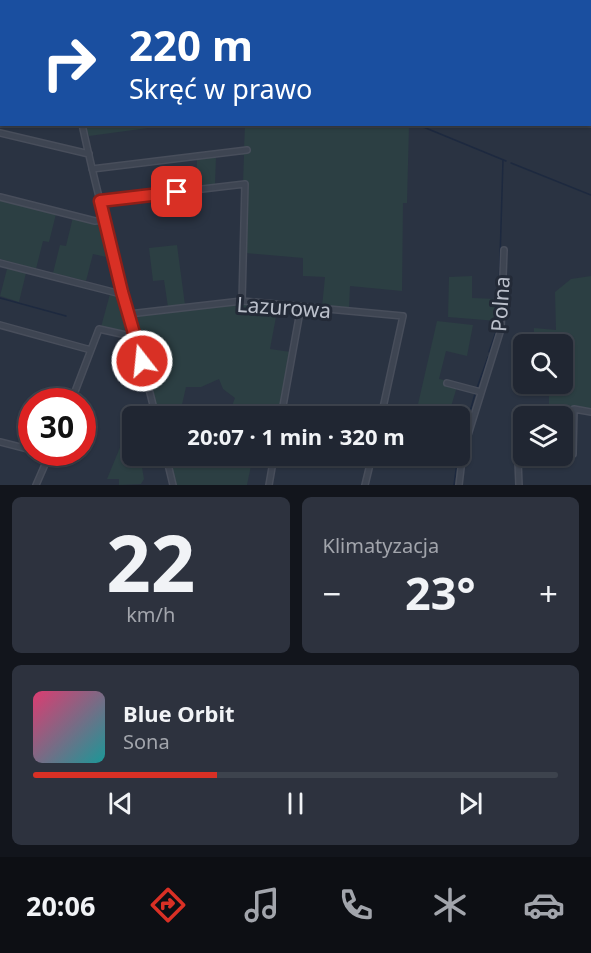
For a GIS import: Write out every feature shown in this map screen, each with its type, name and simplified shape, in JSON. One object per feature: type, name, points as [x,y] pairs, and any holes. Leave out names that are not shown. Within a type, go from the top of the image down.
[{"type":"street","points":[[82,126],[122,292],[153,406]]},
{"type":"street","points":[[0,133],[89,154]]},
{"type":"street","points":[[92,170],[247,150]]},
{"type":"street","points":[[100,201],[245,184],[242,301]]},
{"type":"street","points":[[0,197],[95,221],[105,220]]},
{"type":"street","name":"Polna","points":[[459,485],[463,451],[501,329],[504,250]]},
{"type":"street","points":[[0,263],[117,293],[122,292]]},
{"type":"street","name":"Lazurowa","points":[[129,314],[242,301],[404,316],[384,406]]},
{"type":"street","points":[[283,406],[301,306]]},
{"type":"street","points":[[0,325],[91,350]]},
{"type":"street","points":[[76,388],[99,329],[135,337]]},
{"type":"street","points":[[447,383],[481,392]]},
{"type":"street","points":[[573,454],[574,410],[591,412]]},
{"type":"street","points":[[0,442],[18,446]]},
{"type":"street","points":[[36,485],[43,466]]},
{"type":"street","points":[[168,466],[173,485]]},
{"type":"street","points":[[269,485],[272,466]]},
{"type":"street","points":[[365,485],[370,466]]},
{"type":"street","points":[[518,466],[519,485]]},
{"type":"green space","points":[[86,126],[163,126],[89,136]]},
{"type":"green space","points":[[245,126],[409,126],[407,203],[403,203],[402,291],[350,286],[349,309],[322,307],[325,277],[303,276],[303,258],[246,253],[248,182],[243,183],[244,155],[240,155],[239,150],[244,149]]},
{"type":"green space","points":[[216,157],[215,185],[196,187],[197,159]]},
{"type":"green space","points":[[0,199],[56,214],[49,242],[43,241],[36,269],[0,259]]},
{"type":"green space","points":[[73,217],[103,224],[111,258],[93,254],[86,281],[53,273],[60,245],[66,246]]},
{"type":"green space","points":[[177,245],[185,305],[168,307],[164,280],[153,281],[149,248]]},
{"type":"green space","points":[[7,269],[26,273],[19,302],[0,296]]},
{"type":"green space","points":[[472,276],[472,298],[497,299],[497,321],[448,317],[449,277]]},
{"type":"green space","points":[[591,276],[591,410],[553,404],[549,406],[549,394],[573,394],[573,334],[534,334],[534,328],[556,330],[555,292],[571,279]]},
{"type":"green space","points":[[110,294],[118,296],[130,331],[128,333],[101,327]]},
{"type":"green space","points":[[244,303],[278,306],[270,349],[291,352],[281,406],[232,406],[235,398],[223,389],[219,379],[201,387],[186,387],[182,406],[156,406],[133,317]]},
{"type":"green space","points":[[437,321],[473,325],[467,356],[446,351],[439,379],[458,383],[451,406],[418,406]]},
{"type":"green space","points":[[122,443],[122,466],[142,466],[144,479],[141,484],[119,485],[119,479],[107,479]]},
{"type":"green space","points":[[171,466],[251,466],[247,485],[176,485]]},
{"type":"waterway","points":[[421,126],[506,161]]},
{"type":"waterway","points":[[499,292],[503,160]]},
{"type":"waterway","points":[[511,163],[591,195]]},
{"type":"waterway","points":[[498,322],[499,295]]},
{"type":"waterway","points":[[0,298],[66,316]]},
{"type":"waterway","points":[[489,352],[498,326]]},
{"type":"waterway","points":[[477,388],[488,357]]},
{"type":"waterway","points":[[470,412],[475,394]]},
{"type":"waterway","points":[[454,485],[457,466]]},
{"type":"route","points":[[142,361],[122,292],[100,201],[177,192]]}]
